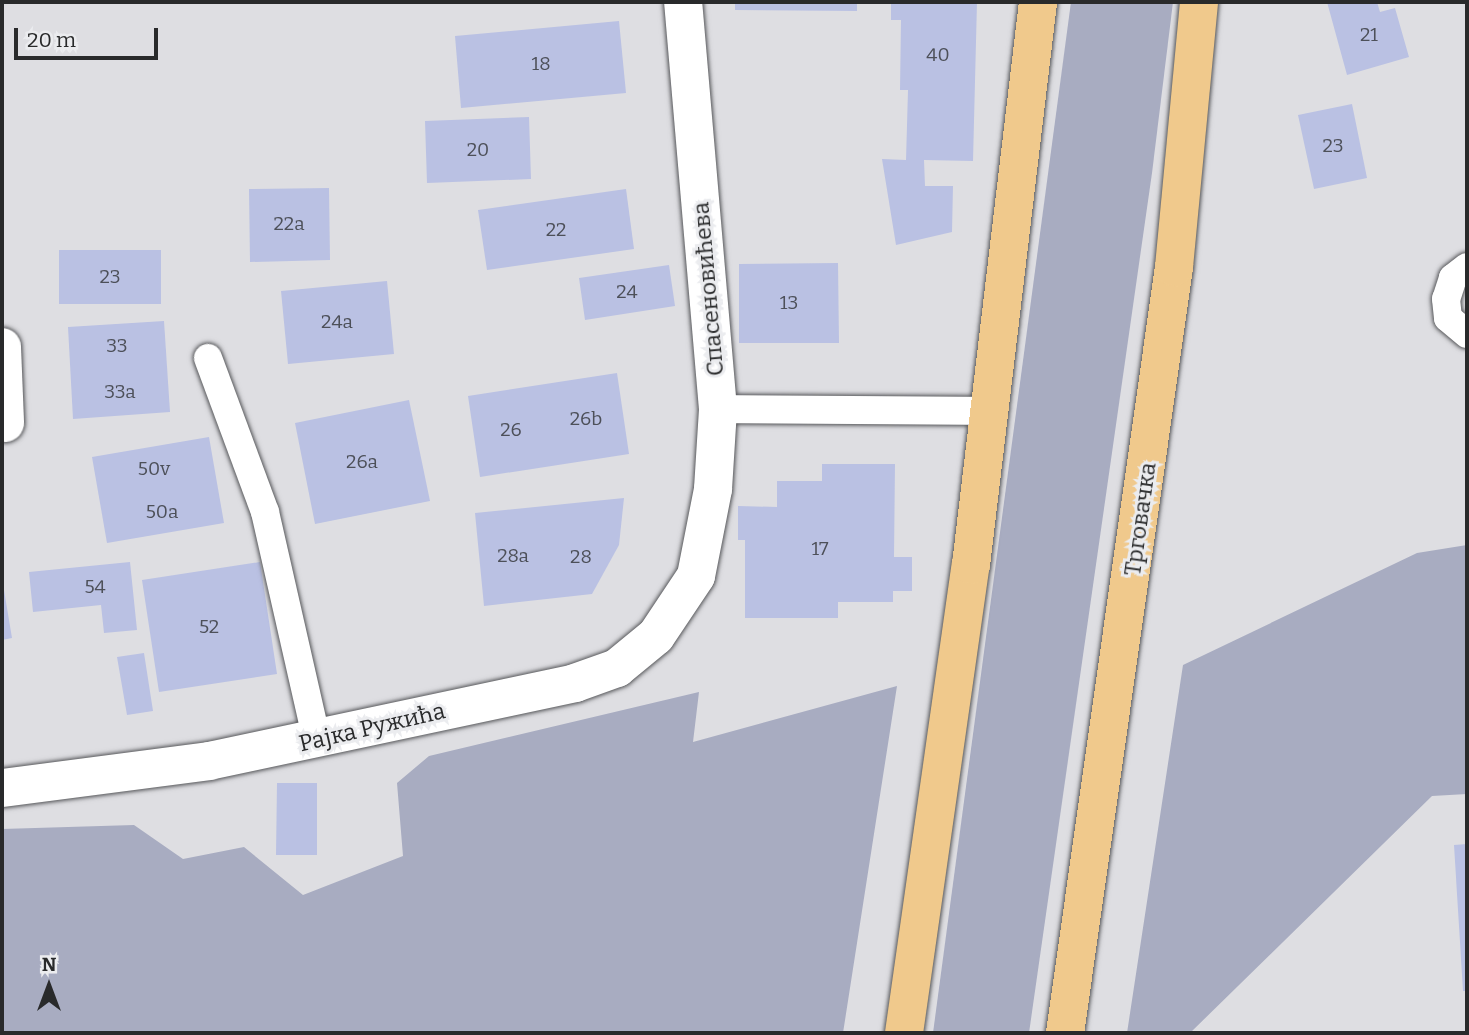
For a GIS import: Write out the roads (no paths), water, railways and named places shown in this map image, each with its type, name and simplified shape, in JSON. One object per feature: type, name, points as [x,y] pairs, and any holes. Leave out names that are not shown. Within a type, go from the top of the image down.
[{"type":"main road","points":[[904,1033],[971,565],[1038,2]]},
{"type":"main road","name":"Трговачка","points":[[1065,1033],[1132,583],[1174,267],[1199,2]]},
{"type":"street","name":"Спасеновићева","points":[[683,2],[718,409],[713,489],[696,576]]},
{"type":"street","points":[[2,347],[5,423]]},
{"type":"street","name":"Рајка Ружића","points":[[2,788],[317,741],[597,677],[656,636],[696,576]]},
{"type":"lane","points":[[1467,267],[1453,278],[1446,299],[1448,318],[1467,334]]},
{"type":"lane","points":[[208,358],[265,512],[317,741]]},
{"type":"lane","points":[[718,409],[989,411]]}]
